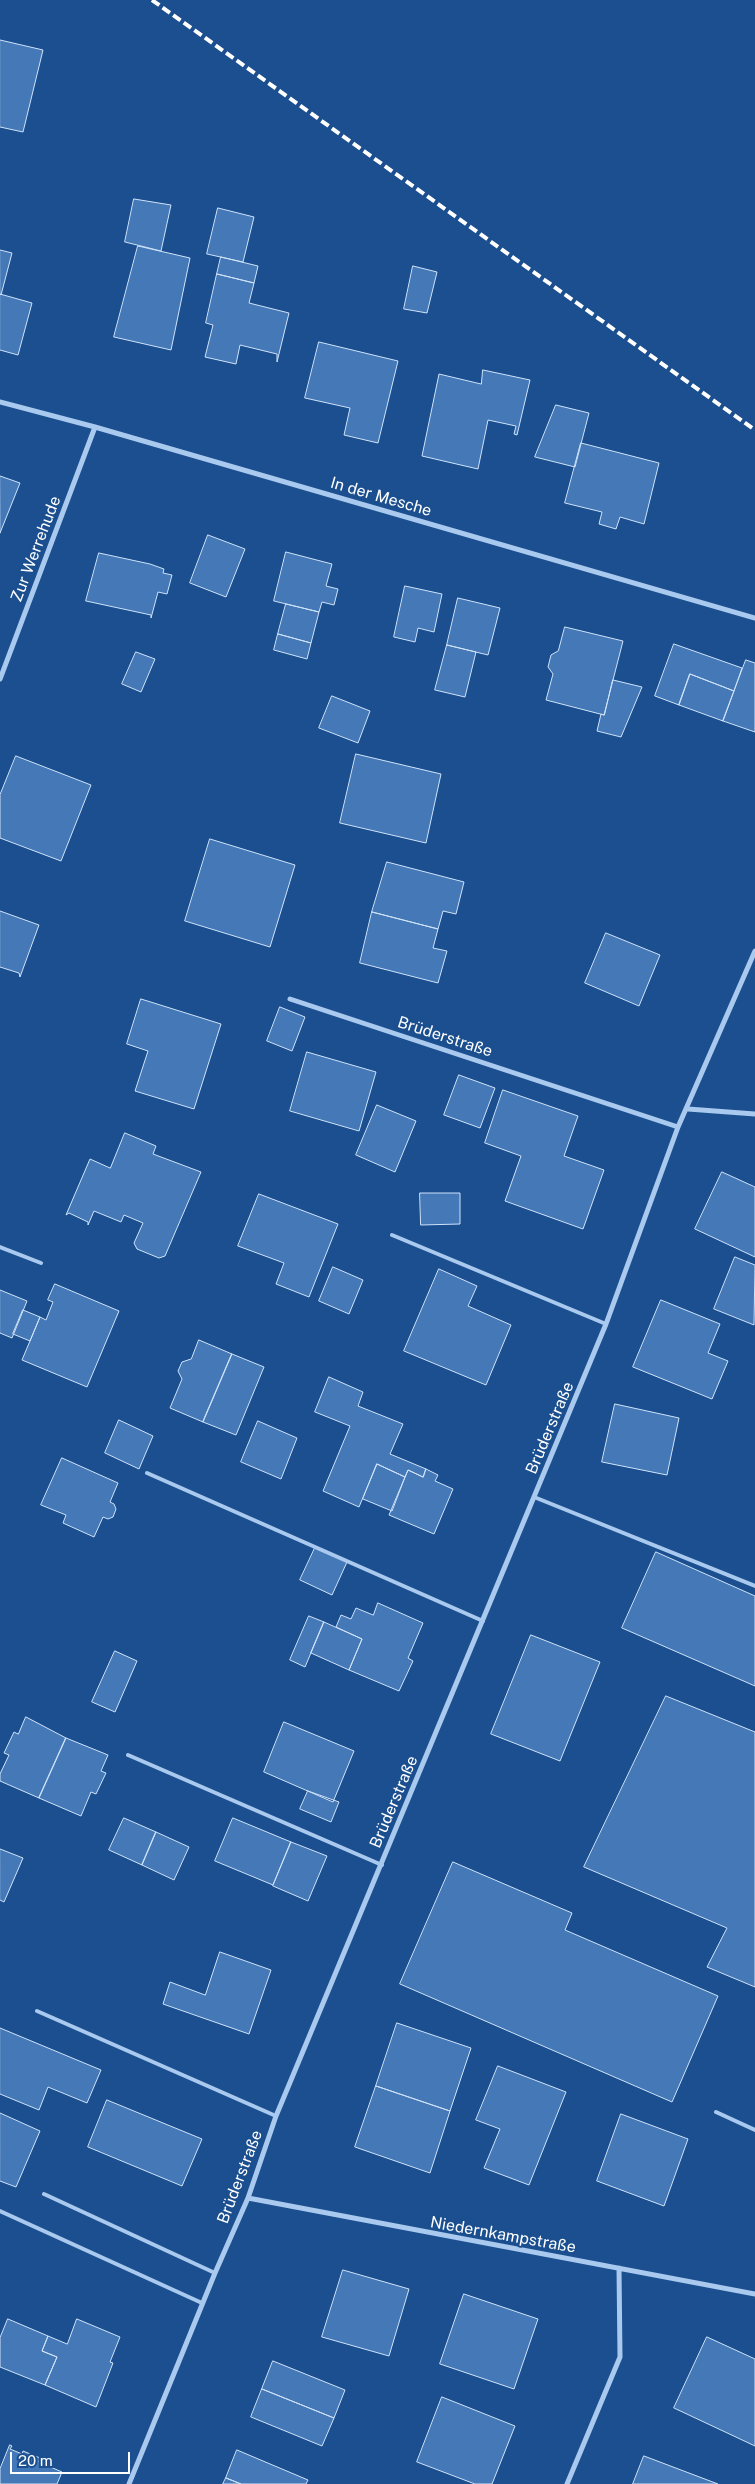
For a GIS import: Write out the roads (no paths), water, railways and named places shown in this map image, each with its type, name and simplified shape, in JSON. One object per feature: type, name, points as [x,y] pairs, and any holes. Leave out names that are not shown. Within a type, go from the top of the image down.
[{"type":"street","name":"In der Mesche","points":[[0,402],[95,427],[755,618]]},
{"type":"street","name":"Zur Werrehude","points":[[0,679],[95,427]]},
{"type":"street","name":"Brüderstraße","points":[[129,2484],[202,2303],[248,2198],[276,2116],[606,1324],[678,1127],[688,1109],[755,951]]},
{"type":"street","name":"Brüderstraße","points":[[290,999],[678,1127]]},
{"type":"street","points":[[688,1109],[755,1114]]},
{"type":"street","name":"Niedernkampstraße","points":[[248,2198],[437,2236],[755,2294]]},
{"type":"street","points":[[567,2484],[620,2357],[619,2268]]},
{"type":"lane","points":[[392,1235],[606,1324]]},
{"type":"lane","points":[[0,1247],[41,1264]]},
{"type":"lane","points":[[147,1472],[483,1621]]},
{"type":"lane","points":[[534,1497],[755,1586]]},
{"type":"lane","points":[[128,1755],[382,1864]]},
{"type":"lane","points":[[37,2011],[276,2116]]},
{"type":"lane","points":[[716,2112],[755,2130]]},
{"type":"lane","points":[[44,2194],[215,2273]]},
{"type":"lane","points":[[0,2211],[202,2303]]},
{"type":"railway","points":[[152,0],[755,430]]}]
